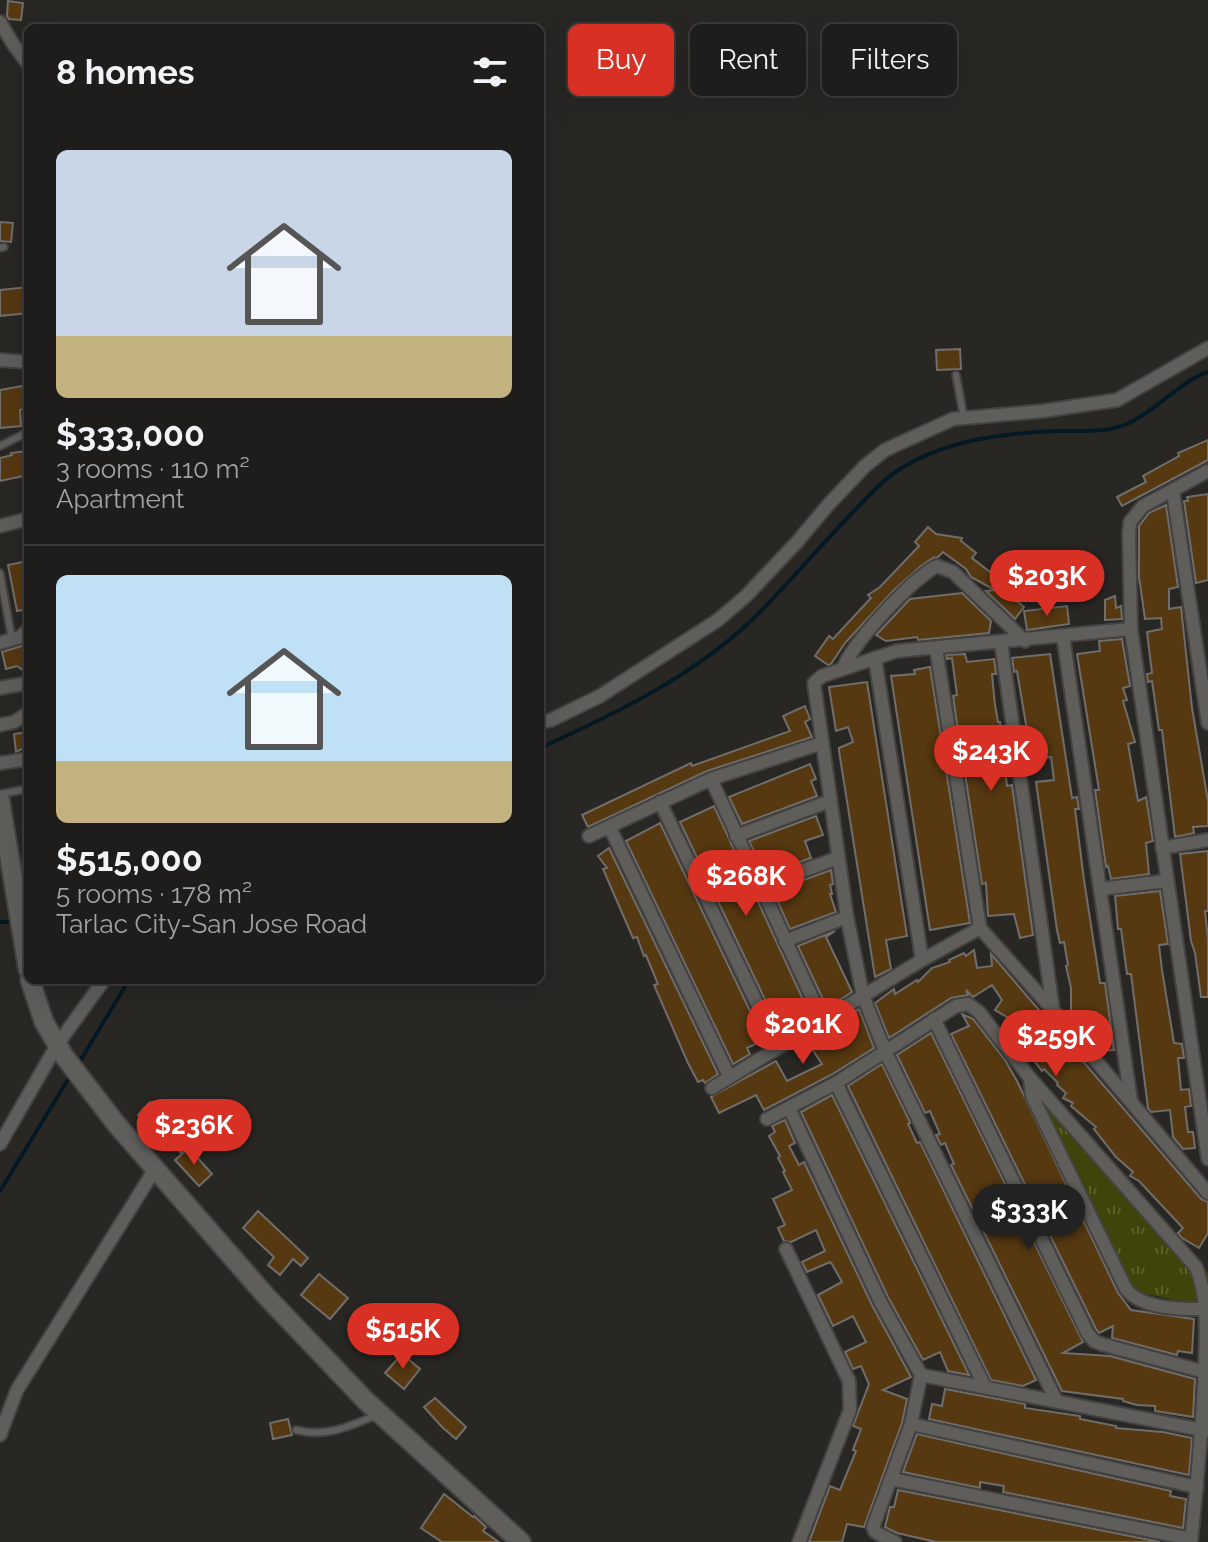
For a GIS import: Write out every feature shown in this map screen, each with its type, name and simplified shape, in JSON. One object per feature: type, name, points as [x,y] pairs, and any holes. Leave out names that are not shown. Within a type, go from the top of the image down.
[{"type":"main road","points":[[0,800],[24,949]]},
{"type":"main road","points":[[31,984],[44,1022],[61,1051],[155,1169],[266,1296],[380,1414],[521,1542]]},
{"type":"street","points":[[0,22],[24,58]]},
{"type":"street","points":[[544,721],[600,696],[718,620],[746,596],[865,466],[885,450],[942,423],[964,418],[1108,403],[1208,348]]},
{"type":"street","points":[[0,360],[24,362]]},
{"type":"street","points":[[1208,471],[1143,506],[1130,522],[1131,629],[1208,1159]]},
{"type":"street","points":[[1173,492],[1208,723]]},
{"type":"street","points":[[0,526],[24,520]]},
{"type":"street","points":[[843,669],[851,652],[885,614],[918,578],[937,566],[953,572],[1025,641]]},
{"type":"street","points":[[1056,1400],[885,1051],[863,996],[847,917],[814,683],[818,677],[897,651],[1131,629]]},
{"type":"street","points":[[6,641],[24,632]]},
{"type":"street","points":[[1063,636],[1131,1101]]},
{"type":"street","points":[[1001,643],[1053,1010]]},
{"type":"street","points":[[936,648],[980,928],[1208,1193]]},
{"type":"street","points":[[875,658],[922,960]]},
{"type":"street","points":[[0,688],[24,684]]},
{"type":"street","points":[[0,725],[24,716]]},
{"type":"street","points":[[589,836],[711,779],[822,743]]},
{"type":"street","points":[[0,763],[24,760]]},
{"type":"street","points":[[711,779],[823,1021]]},
{"type":"street","points":[[736,836],[830,801]]},
{"type":"street","points":[[660,802],[778,1047]]},
{"type":"street","points":[[610,828],[729,1076]]},
{"type":"street","points":[[1162,848],[1208,840]]},
{"type":"street","points":[[760,886],[838,858]]},
{"type":"street","points":[[1100,889],[1166,881]]},
{"type":"street","points":[[785,941],[847,917]]},
{"type":"street","points":[[712,1088],[980,928]]},
{"type":"street","points":[[0,1144],[102,984]]},
{"type":"street","points":[[767,1119],[790,1110],[836,1083],[956,1006],[968,1004],[979,1012],[1030,1078],[1205,1278],[1205,1430],[1191,1541],[891,1479]]},
{"type":"street","points":[[934,1019],[1088,1334],[1101,1344],[1205,1372]]},
{"type":"street","points":[[1030,1078],[1032,1096],[1126,1289],[1134,1298],[1146,1303],[1207,1309]]},
{"type":"street","points":[[836,1083],[985,1387]]},
{"type":"street","points":[[790,1110],[880,1301],[921,1375],[911,1424],[873,1530],[895,1542]]},
{"type":"street","points":[[0,1435],[17,1390],[155,1169]]},
{"type":"street","points":[[786,1249],[849,1381],[852,1396],[850,1410],[799,1542]]},
{"type":"street","points":[[921,1375],[1205,1430]]},
{"type":"street","points":[[911,1424],[1197,1487]]},
{"type":"lane","points":[[956,375],[964,418]]},
{"type":"lane","points":[[0,446],[24,434]]},
{"type":"lane","points":[[0,573],[6,641]]},
{"type":"lane","points":[[0,794],[21,790]]},
{"type":"lane","points":[[296,1430],[312,1434],[331,1433],[380,1414]]},
{"type":"green space","points":[[1020,1064],[1208,1273],[1205,1307],[1126,1289]]},
{"type":"building","points":[[8,1],[23,3],[21,20],[9,19]]},
{"type":"building","points":[[0,222],[13,223],[11,242],[0,241]]},
{"type":"building","points":[[24,287],[24,313],[0,316],[0,290]]},
{"type":"building","points":[[960,349],[961,369],[937,370],[936,350]]},
{"type":"building","points":[[24,386],[21,426],[0,428],[0,390]]},
{"type":"building","points":[[1208,440],[1208,460],[1122,506],[1117,497],[1146,482],[1143,476],[1179,456],[1178,453]]},
{"type":"building","points":[[24,451],[24,476],[0,481],[0,458]]},
{"type":"building","points":[[1208,494],[1208,580],[1196,583],[1184,501],[1188,501],[1187,497]]},
{"type":"building","points":[[1166,505],[1178,587],[1169,589],[1169,609],[1181,607],[1192,708],[1208,801],[1208,826],[1193,827],[1194,833],[1175,837],[1162,730],[1159,730],[1152,681],[1148,682],[1147,674],[1152,673],[1147,632],[1162,629],[1161,618],[1145,619],[1139,577],[1139,526],[1149,513]]},
{"type":"building","points":[[928,527],[936,534],[962,538],[961,541],[976,553],[972,558],[990,572],[993,569],[1005,581],[998,590],[1002,589],[1024,607],[1015,619],[986,591],[995,590],[971,577],[966,569],[943,552],[921,566],[893,591],[845,643],[831,664],[815,656],[829,636],[833,639],[871,598],[868,595],[880,587],[919,546],[915,542]]},
{"type":"building","points":[[24,562],[24,610],[17,611],[8,565]]},
{"type":"building","points":[[962,593],[991,621],[989,633],[886,641],[876,635],[910,599]]},
{"type":"building","points":[[1115,596],[1116,608],[1121,606],[1122,619],[1105,620],[1105,600]]},
{"type":"building","points":[[1067,606],[1069,624],[1027,630],[1024,611]]},
{"type":"building","points":[[1122,639],[1130,686],[1123,688],[1127,700],[1123,701],[1135,742],[1128,744],[1138,801],[1146,797],[1153,841],[1146,843],[1149,874],[1111,879],[1106,867],[1095,790],[1099,790],[1077,654],[1100,651],[1099,641]]},
{"type":"building","points":[[24,645],[24,671],[17,666],[6,669],[2,652]]},
{"type":"building","points":[[965,654],[967,662],[994,659],[995,705],[1000,722],[1007,786],[1012,785],[1033,935],[1020,938],[1014,914],[988,916],[986,883],[982,884],[965,774],[968,773],[964,737],[963,732],[958,732],[952,658],[947,659],[946,655]]},
{"type":"building","points":[[1050,654],[1072,798],[1077,797],[1079,809],[1075,809],[1084,880],[1100,983],[1105,983],[1114,1050],[1103,1051],[1102,1028],[1098,1029],[1096,1012],[1071,1012],[1068,965],[1064,942],[1060,943],[1057,930],[1036,782],[1054,780],[1051,757],[1032,760],[1017,671],[1014,672],[1012,658]]},
{"type":"building","points":[[930,667],[970,923],[930,930],[891,676],[915,674],[914,670]]},
{"type":"building","points":[[867,682],[907,936],[886,940],[891,969],[875,977],[839,751],[839,748],[853,742],[848,727],[836,731],[829,687]]},
{"type":"building","points":[[805,706],[810,719],[805,722],[812,737],[707,771],[588,827],[582,815],[691,763],[692,766],[790,731],[783,716]]},
{"type":"building","points":[[24,733],[24,748],[16,752],[14,734]]},
{"type":"building","points":[[810,764],[816,779],[811,781],[817,796],[742,824],[729,797]]},
{"type":"building","points":[[714,806],[811,1017],[782,1035],[680,822]]},
{"type":"building","points":[[816,816],[823,835],[805,841],[811,858],[765,875],[749,841]]},
{"type":"building","points":[[660,823],[764,1040],[747,1048],[750,1054],[733,1064],[626,841]]},
{"type":"building","points":[[609,848],[718,1074],[705,1083],[703,1080],[698,1082],[688,1063],[654,985],[658,984],[646,955],[637,937],[633,938],[603,869],[607,868],[598,856]]},
{"type":"building","points":[[1208,851],[1208,911],[1205,911],[1208,997],[1201,997],[1180,854]]},
{"type":"building","points":[[831,870],[833,884],[830,885],[830,894],[836,912],[790,929],[773,891]]},
{"type":"building","points":[[1160,891],[1168,944],[1159,945],[1162,970],[1174,1043],[1182,1044],[1184,1058],[1178,1058],[1181,1090],[1189,1089],[1191,1106],[1185,1107],[1188,1132],[1193,1132],[1195,1148],[1183,1149],[1173,1137],[1170,1110],[1151,1112],[1148,1108],[1131,974],[1127,974],[1121,929],[1118,929],[1115,896]]},
{"type":"building","points":[[835,931],[826,937],[852,992],[827,1008],[798,946]]},
{"type":"building","points":[[974,950],[977,968],[992,966],[991,954],[1201,1199],[1208,1202],[1208,1233],[1199,1248],[1182,1238],[1178,1233],[1183,1228],[1139,1181],[1130,1176],[1133,1172],[1116,1157],[1094,1129],[1096,1127],[1071,1106],[1073,1103],[1063,1098],[1066,1093],[1058,1083],[1044,1069],[1042,1071],[1032,1055],[1012,1036],[1022,1026],[995,1010],[1002,1000],[992,985],[973,997],[966,990],[968,995],[951,998],[889,1038],[875,1003],[894,989],[895,994],[918,982],[932,968]]},
{"type":"building","points":[[859,1009],[874,1048],[831,1075],[764,1110],[756,1095],[719,1113],[711,1097],[776,1061],[787,1081],[822,1064],[807,1041]]},
{"type":"building","points":[[962,1014],[973,1019],[1017,1081],[1118,1293],[1131,1310],[1194,1319],[1192,1353],[1178,1351],[1177,1355],[1112,1338],[1113,1326],[1099,1333],[1096,1329],[951,1034],[969,1026]]},
{"type":"building","points":[[931,1033],[1083,1342],[1063,1353],[1110,1356],[1195,1379],[1193,1417],[1155,1411],[1155,1406],[1137,1405],[1123,1399],[1062,1391],[951,1165],[954,1164],[945,1143],[941,1145],[936,1135],[940,1134],[930,1111],[925,1113],[897,1055]]},
{"type":"building","points":[[882,1064],[917,1143],[920,1142],[1036,1380],[1023,1386],[991,1380],[848,1086]]},
{"type":"building","points":[[832,1095],[969,1375],[948,1371],[940,1352],[923,1360],[888,1297],[801,1112]]},
{"type":"building","points":[[150,1102],[191,1144],[181,1153],[158,1128],[155,1131],[138,1115]]},
{"type":"building","points":[[785,1120],[795,1143],[789,1146],[799,1165],[804,1162],[872,1305],[911,1377],[883,1390],[907,1399],[902,1423],[864,1527],[847,1524],[842,1542],[809,1542],[830,1486],[840,1490],[856,1451],[853,1450],[861,1429],[853,1426],[869,1384],[861,1366],[853,1369],[845,1352],[866,1342],[853,1316],[833,1326],[818,1295],[842,1282],[832,1264],[830,1262],[807,1272],[802,1262],[825,1251],[816,1230],[791,1242],[784,1241],[778,1228],[785,1225],[773,1199],[792,1190],[769,1136],[775,1132],[772,1126]]},
{"type":"building","points":[[189,1148],[212,1174],[199,1186],[175,1160]]},
{"type":"building","points":[[258,1211],[308,1258],[301,1266],[293,1259],[280,1275],[268,1265],[274,1257],[243,1228]]},
{"type":"building","points":[[319,1274],[348,1298],[330,1319],[301,1295]]},
{"type":"building","points":[[402,1354],[420,1369],[404,1389],[385,1373]]},
{"type":"building","points":[[945,1389],[1025,1404],[1025,1408],[1080,1416],[1080,1419],[1116,1428],[1192,1438],[1189,1475],[929,1419],[932,1404],[942,1406]]},
{"type":"building","points":[[435,1398],[466,1427],[456,1439],[424,1407]]},
{"type":"building","points":[[288,1419],[292,1435],[273,1439],[270,1423]]},
{"type":"building","points":[[917,1434],[1171,1491],[1170,1496],[1186,1499],[1183,1528],[1003,1492],[1004,1486],[980,1482],[980,1488],[903,1472]]},
{"type":"building","points":[[898,1490],[1160,1542],[936,1542],[885,1527]]},
{"type":"building","points":[[444,1494],[474,1516],[486,1527],[483,1531],[499,1542],[442,1542],[421,1528]]},
{"type":"waterway","points":[[544,746],[654,691],[733,637],[879,486],[913,462],[951,446],[992,437],[1110,429],[1136,419],[1208,372]]},
{"type":"waterway","points":[[0,922],[14,922]]},
{"type":"waterway","points":[[77,1066],[127,984]]},
{"type":"waterway","points":[[0,1191],[72,1073]]}]
